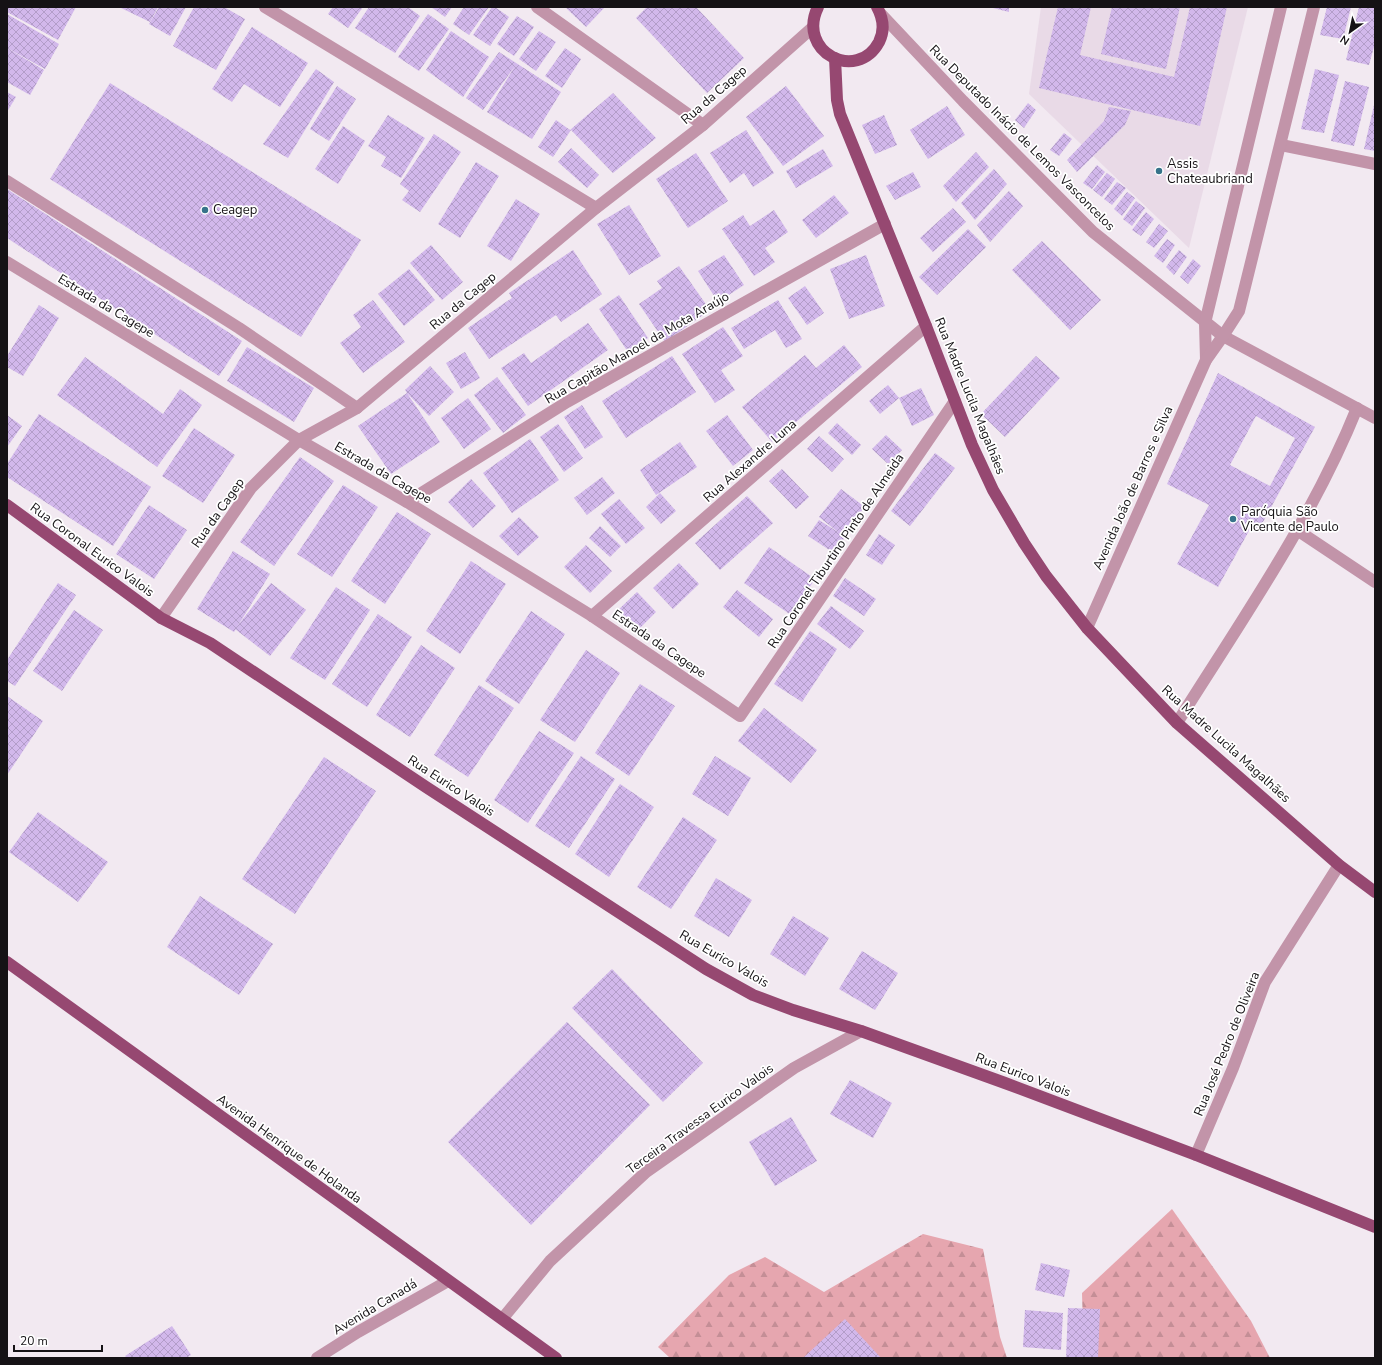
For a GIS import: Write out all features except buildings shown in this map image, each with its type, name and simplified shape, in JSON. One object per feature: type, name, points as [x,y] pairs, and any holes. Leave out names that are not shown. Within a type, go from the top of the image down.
[{"type":"main road","points":[[808,7],[812,28],[819,46],[826,54],[846,61],[857,60],[868,55],[876,47],[882,36],[883,25],[879,11]]},
{"type":"main road","points":[[812,28],[814,15],[818,7]]},
{"type":"main road","name":"Rua Madre Lucila Magalhães","points":[[835,58],[840,114],[926,326],[972,446],[1001,504],[1024,543],[1046,576],[1087,628],[1178,723],[1340,864],[1375,892]]},
{"type":"main road","name":"Rua Coronal Eurico Valois","points":[[7,506],[161,618]]},
{"type":"main road","name":"Rua Eurico Valois","points":[[161,618],[210,643],[426,787],[706,969],[753,995],[1006,1082],[1196,1155],[1375,1227]]},
{"type":"main road","name":"Avenida Henrique de Holanda","points":[[7,962],[556,1358]]},
{"type":"street","points":[[265,7],[596,208]]},
{"type":"street","points":[[537,7],[703,125]]},
{"type":"street","name":"Avenida João de Barros e Silva","points":[[1206,360],[1205,323],[1281,7]]},
{"type":"street","name":"Avenida João de Barros e Silva","points":[[1087,628],[1206,360],[1224,336],[1239,311],[1281,146],[1314,7]]},
{"type":"street","name":"Rua Deputado Inácio de Lemos Vasconcelos","points":[[879,11],[963,101],[1093,232],[1205,323],[1224,336],[1375,418]]},
{"type":"street","name":"Rua da Cagep","points":[[161,618],[251,488],[299,440],[357,408],[596,208],[703,125],[812,28]]},
{"type":"street","points":[[1281,146],[1375,164]]},
{"type":"street","points":[[7,181],[240,328],[357,408]]},
{"type":"street","name":"Rua Capitão Manoel da Mota Araújo","points":[[407,502],[567,402],[885,224]]},
{"type":"street","name":"Estrada da Cagepe","points":[[7,262],[299,440],[407,502],[592,616],[740,716]]},
{"type":"street","name":"Rua Alexandre Luna","points":[[592,616],[926,326]]},
{"type":"street","name":"Rua Coronel Tiburtino Pinto de Almeida","points":[[740,716],[955,401]]},
{"type":"street","points":[[1178,723],[1297,530],[1339,452],[1356,408]]},
{"type":"street","points":[[1297,530],[1375,582]]},
{"type":"street","name":"Rua José Pedro de Oliveira","points":[[1196,1155],[1233,1068],[1264,982],[1340,864]]},
{"type":"street","name":"Terceira Travessa Eurico Valois","points":[[502,1318],[550,1261],[646,1172],[794,1068],[861,1031]]},
{"type":"street","name":"Avenida Canadá","points":[[318,1358],[358,1332],[448,1281]]},
{"type":"shaded area","name":"Assis Chateaubriand","points":[[1041,7],[1248,7],[1189,248],[1029,94]]},
{"type":"green space","points":[[1172,1209],[1251,1321],[1270,1358],[1084,1358],[1082,1293]]},
{"type":"green space","points":[[923,1234],[983,1249],[1000,1337],[1007,1358],[670,1358],[658,1347],[729,1275],[765,1257],[824,1292]]},
{"type":"place","name":"Assis Chateaubriand","points":[[1159,171]]},
{"type":"place","name":"Ceagep","points":[[205,210]]},
{"type":"place","name":"Paróquia São Vicente de Paulo","points":[[1233,519]]}]
